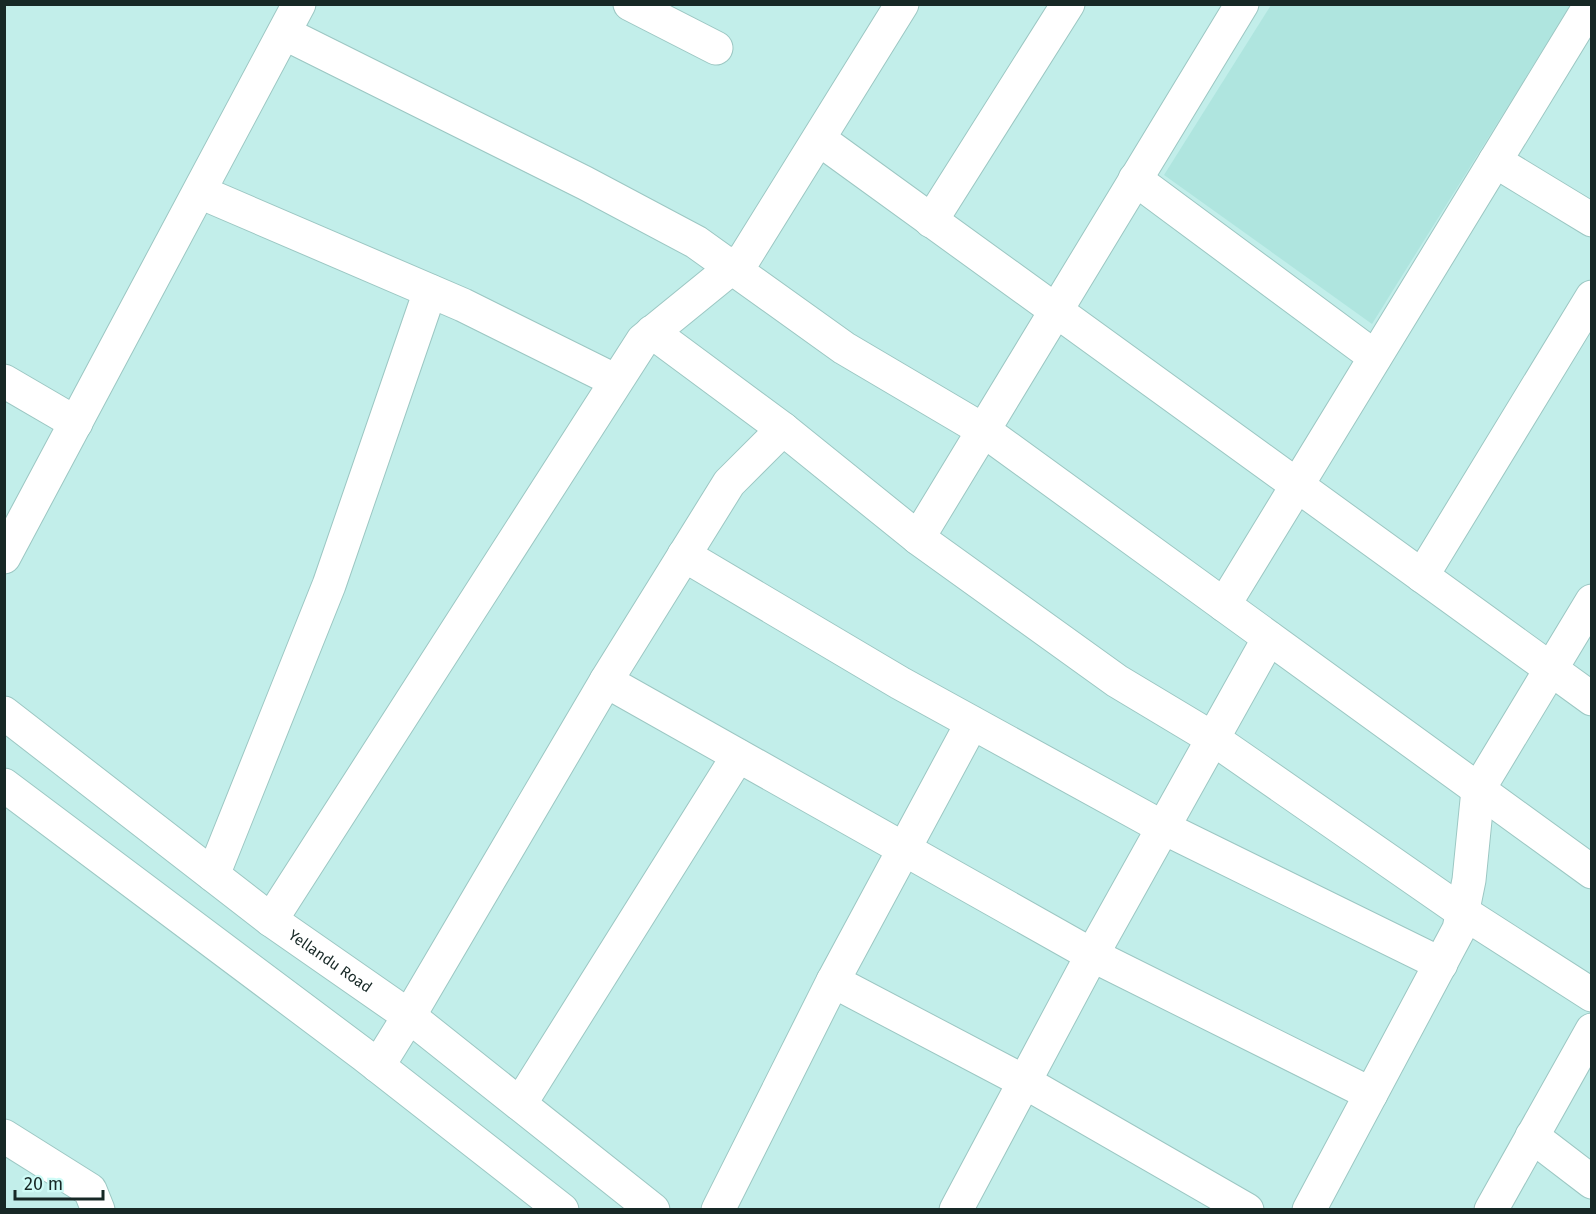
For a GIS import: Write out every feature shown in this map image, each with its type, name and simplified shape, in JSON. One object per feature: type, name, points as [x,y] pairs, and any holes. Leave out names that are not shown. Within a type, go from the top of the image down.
[{"type":"street","points":[[630,4],[716,48]]},
{"type":"street","points":[[271,920],[643,340],[745,257],[902,4]]},
{"type":"street","points":[[931,221],[1068,4]]},
{"type":"street","points":[[918,538],[1242,4]]},
{"type":"street","points":[[1224,605],[1591,4]]},
{"type":"street","points":[[4,557],[291,19],[585,183],[696,242],[844,348],[983,430],[1592,872]]},
{"type":"street","points":[[819,139],[1592,699]]},
{"type":"street","points":[[1495,161],[1592,220]]},
{"type":"street","points":[[1135,178],[1375,357]]},
{"type":"street","points":[[200,192],[463,305],[616,381]]},
{"type":"street","points":[[213,875],[329,585],[430,291]]},
{"type":"street","points":[[1422,576],[1592,297]]},
{"type":"street","points":[[652,332],[783,429],[918,538],[1117,681],[1212,738],[1461,911],[1592,995]]},
{"type":"street","points":[[4,381],[76,423]]},
{"type":"street","points":[[378,1066],[410,1017],[606,681],[729,483],[783,429]]},
{"type":"street","points":[[684,555],[900,683],[1162,827],[1441,964]]},
{"type":"street","points":[[1309,1209],[1459,928],[1469,880],[1478,790],[1592,601]]},
{"type":"street","points":[[956,1209],[1162,827],[1269,638]]},
{"type":"street","points":[[606,681],[1092,955],[1371,1094]]},
{"type":"street","name":"Yellandu Road","points":[[4,713],[271,920],[410,1017],[654,1209]]},
{"type":"street","points":[[718,1209],[833,981],[972,723]]},
{"type":"street","points":[[520,1104],[738,756]]},
{"type":"street","points":[[4,785],[378,1066],[562,1209]]},
{"type":"street","points":[[833,981],[1023,1081],[1247,1209]]},
{"type":"street","points":[[1491,1209],[1592,1030]]},
{"type":"street","points":[[4,1136],[90,1190],[98,1209]]},
{"type":"street","points":[[1532,1136],[1592,1182]]},
{"type":"shaded area","points":[[1271,5],[1571,5],[1372,324],[1164,175]]}]
